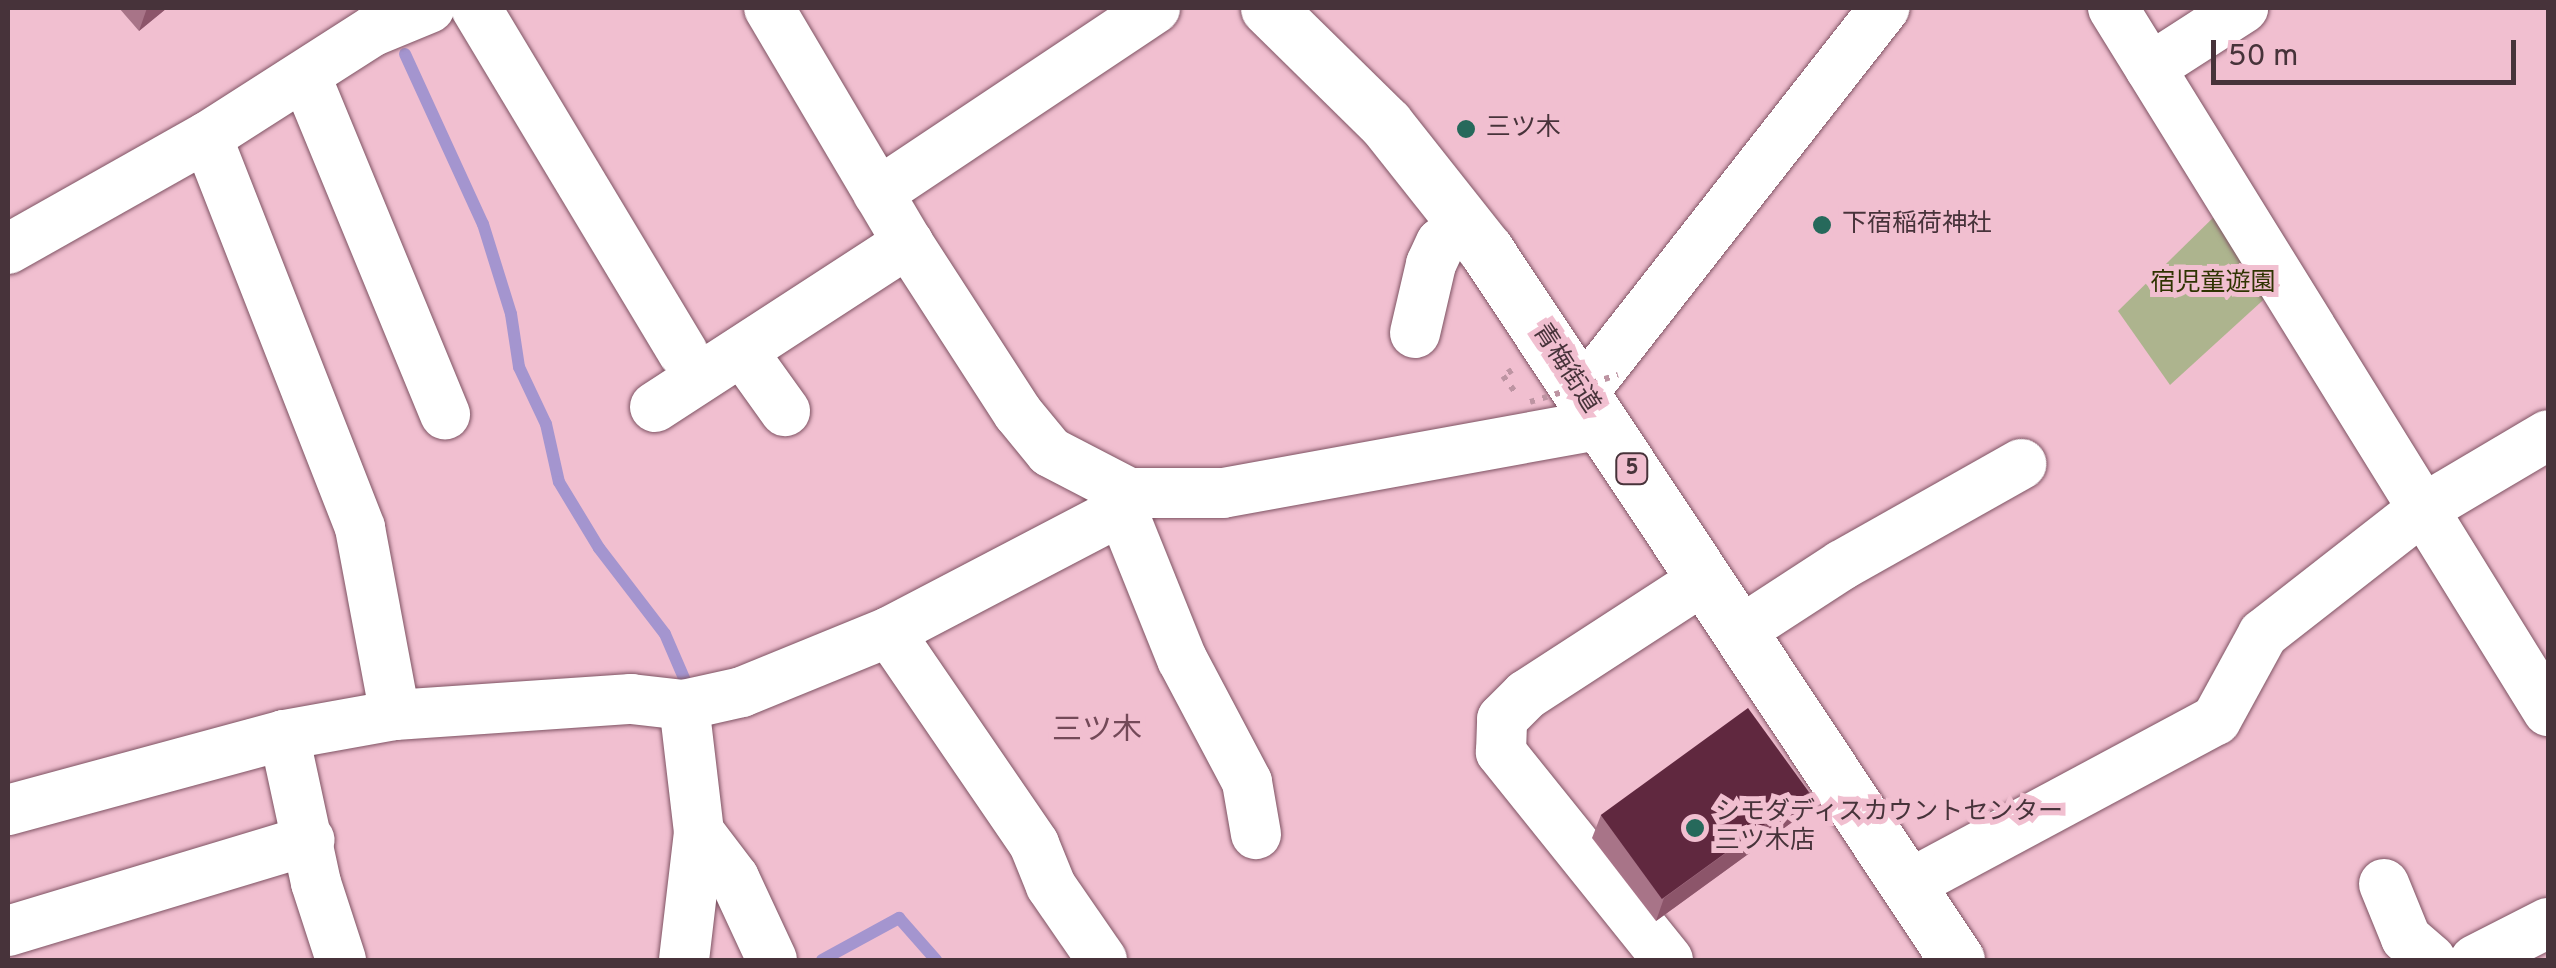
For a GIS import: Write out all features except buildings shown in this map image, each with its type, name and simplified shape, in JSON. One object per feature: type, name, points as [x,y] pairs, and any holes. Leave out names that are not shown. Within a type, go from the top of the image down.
[{"type":"main road","name":"青梅街道","points":[[1268,8],[1386,124],[1466,223],[1742,630],[1957,960]]},
{"type":"street","points":[[8,249],[306,78],[363,19],[430,8]]},
{"type":"street","points":[[476,8],[684,354]]},
{"type":"street","points":[[769,8],[908,243],[1050,452],[1125,502],[1182,659],[1246,782],[1256,834]]},
{"type":"street","points":[[878,192],[1155,8]]},
{"type":"street","points":[[2113,8],[2548,711]]},
{"type":"street","points":[[2150,68],[2242,8]]},
{"type":"street","points":[[8,810],[284,735],[395,716],[631,699],[684,705],[742,692],[889,632],[1125,502],[1223,493],[1583,399],[1878,10]]},
{"type":"street","points":[[306,78],[444,414]]},
{"type":"street","points":[[207,137],[360,528],[395,716]]},
{"type":"street","points":[[1415,334],[1436,254],[1466,223]]},
{"type":"street","points":[[655,408],[908,243]]},
{"type":"street","points":[[742,351],[785,411]]},
{"type":"street","points":[[1908,885],[2216,720],[2263,634],[2422,509],[2548,436]]},
{"type":"street","points":[[1742,630],[1842,564],[2021,464]]},
{"type":"street","points":[[1668,960],[1501,752],[1502,719],[1526,695],[1706,578]]},
{"type":"street","points":[[889,632],[1034,844],[1050,886],[1102,960]]},
{"type":"street","points":[[684,705],[699,832],[684,960]]},
{"type":"street","points":[[284,735],[341,960]]},
{"type":"street","points":[[699,832],[734,878],[772,960]]},
{"type":"street","points":[[8,932],[310,840]]},
{"type":"street","points":[[2384,884],[2406,938],[2431,960]]},
{"type":"street","points":[[2475,960],[2548,923]]},
{"type":"green space","name":"宿児童遊園","points":[[2223,208],[2272,292],[2170,385],[2118,311]]},
{"type":"waterway","points":[[405,54],[483,224],[511,314],[519,367],[546,424],[559,482],[599,548],[665,634],[687,685]]},
{"type":"waterway","points":[[822,960],[899,918],[936,960]]},
{"type":"place","name":"三ツ木","points":[[1466,129]]},
{"type":"place","name":"下宿稲荷神社","points":[[1822,225]]},
{"type":"place","name":"シモダディスカウントセンター 三ツ木店","points":[[1695,828]]},
{"type":"district","name":"三ツ木","points":[[1097,732]]}]
